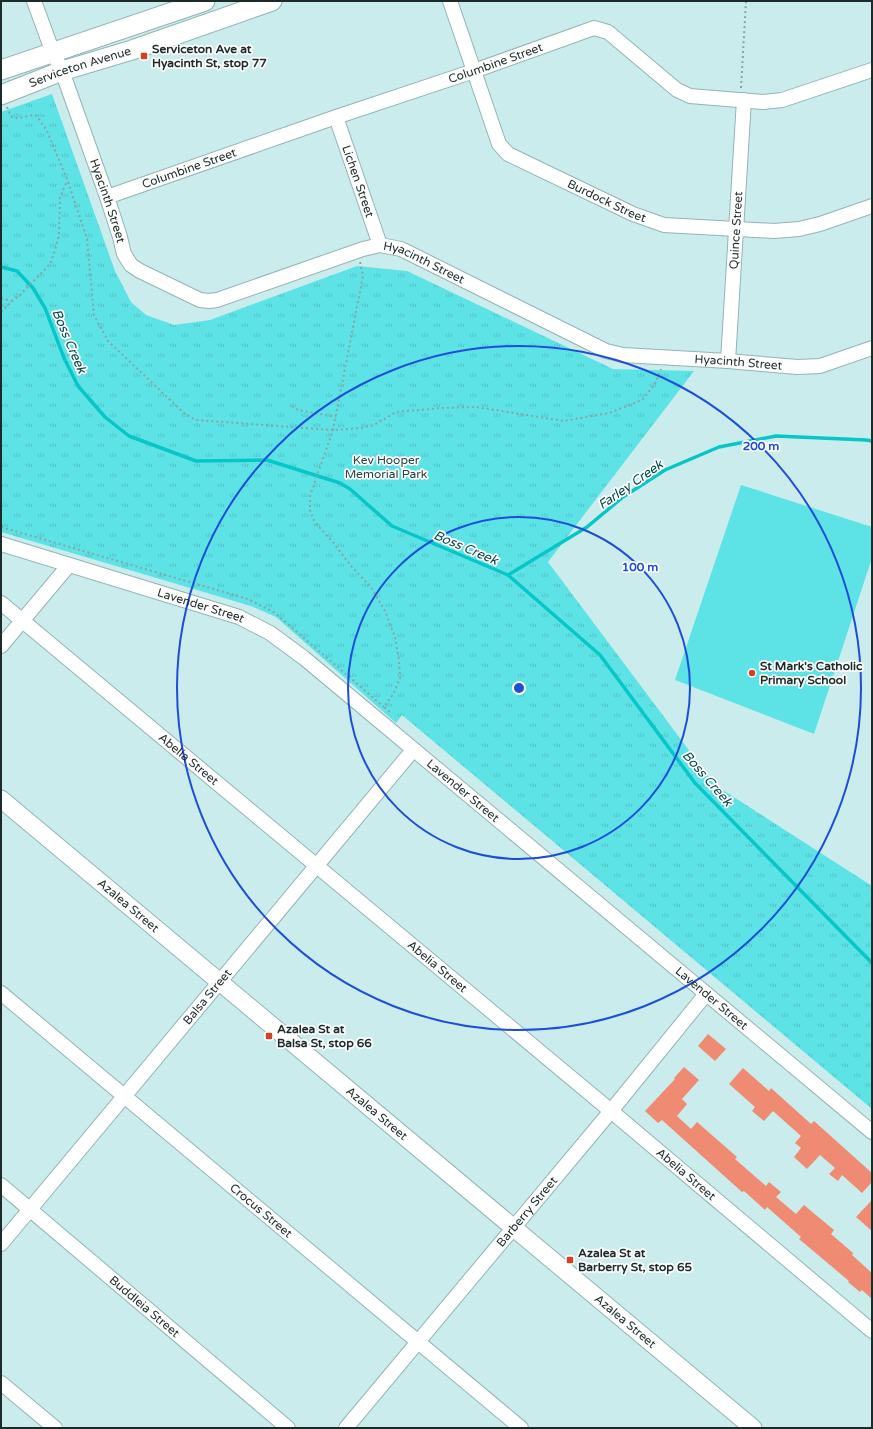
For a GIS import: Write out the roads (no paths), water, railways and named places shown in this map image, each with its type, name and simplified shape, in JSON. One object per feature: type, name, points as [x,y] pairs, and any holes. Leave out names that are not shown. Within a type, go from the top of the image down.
[{"type":"main road","name":"Serviceton Avenue","points":[[1,70],[53,54],[205,1]]},
{"type":"main road","name":"Serviceton Avenue","points":[[2,94],[62,72],[132,50],[272,1]]},
{"type":"street","name":"Hyacinth Street","points":[[34,1],[53,54],[62,72],[107,197],[124,254],[131,265],[140,271],[200,300],[217,300],[357,251],[380,245],[401,248],[606,351],[622,355],[728,360],[797,367],[820,366],[872,348]]},
{"type":"street","name":"Burdock Street","points":[[450,1],[499,144],[508,154],[633,214],[664,225],[736,229],[799,230],[872,206]]},
{"type":"street","name":"Columbine Street","points":[[107,197],[336,117],[474,71],[594,28],[608,32],[677,90],[690,96],[763,102],[782,100],[872,70]]},
{"type":"street","name":"Quince Street","points":[[728,360],[744,100]]},
{"type":"street","name":"Lichen Street","points":[[336,117],[380,245]]},
{"type":"street","name":"Lavender Street","points":[[1,544],[239,617],[270,633],[304,658],[872,1132]]},
{"type":"street","points":[[1,646],[69,565]]},
{"type":"street","name":"Abelia Street","points":[[1,603],[872,1331]]},
{"type":"street","name":"Balsa Street","points":[[1,1244],[413,750]]},
{"type":"street","name":"Azalea Street","points":[[1,799],[753,1428]]},
{"type":"street","name":"Crocus Street","points":[[1,993],[521,1428]]},
{"type":"street","name":"Barberry Street","points":[[346,1428],[611,1112],[706,994]]},
{"type":"street","name":"Buddleia Street","points":[[1,1185],[288,1428]]},
{"type":"street","points":[[1,1383],[55,1428]]},
{"type":"waterway","name":"Boss Creek","points":[[1,267],[17,271],[33,288],[45,308],[64,358],[78,386],[105,417],[129,436],[196,461],[267,460],[340,483],[350,489],[392,526],[508,575],[600,655],[695,783],[872,963]]},
{"type":"waterway","name":"Farley Creek","points":[[508,575],[587,527],[623,497],[665,470],[719,447],[776,436],[872,441]]},
{"type":"place","name":"Serviceton Ave at Hyacinth St, stop 77","points":[[144,56]]},
{"type":"place","name":"St Mark's Catholic Primary School","points":[[752,673]]},
{"type":"place","name":"Azalea St at Balsa St, stop 66","points":[[269,1036]]},
{"type":"place","name":"Azalea St at Barberry St, stop 65","points":[[570,1260]]},
{"type":"park label","name":"Kev Hooper Memorial Park","points":[[386,467]]}]
